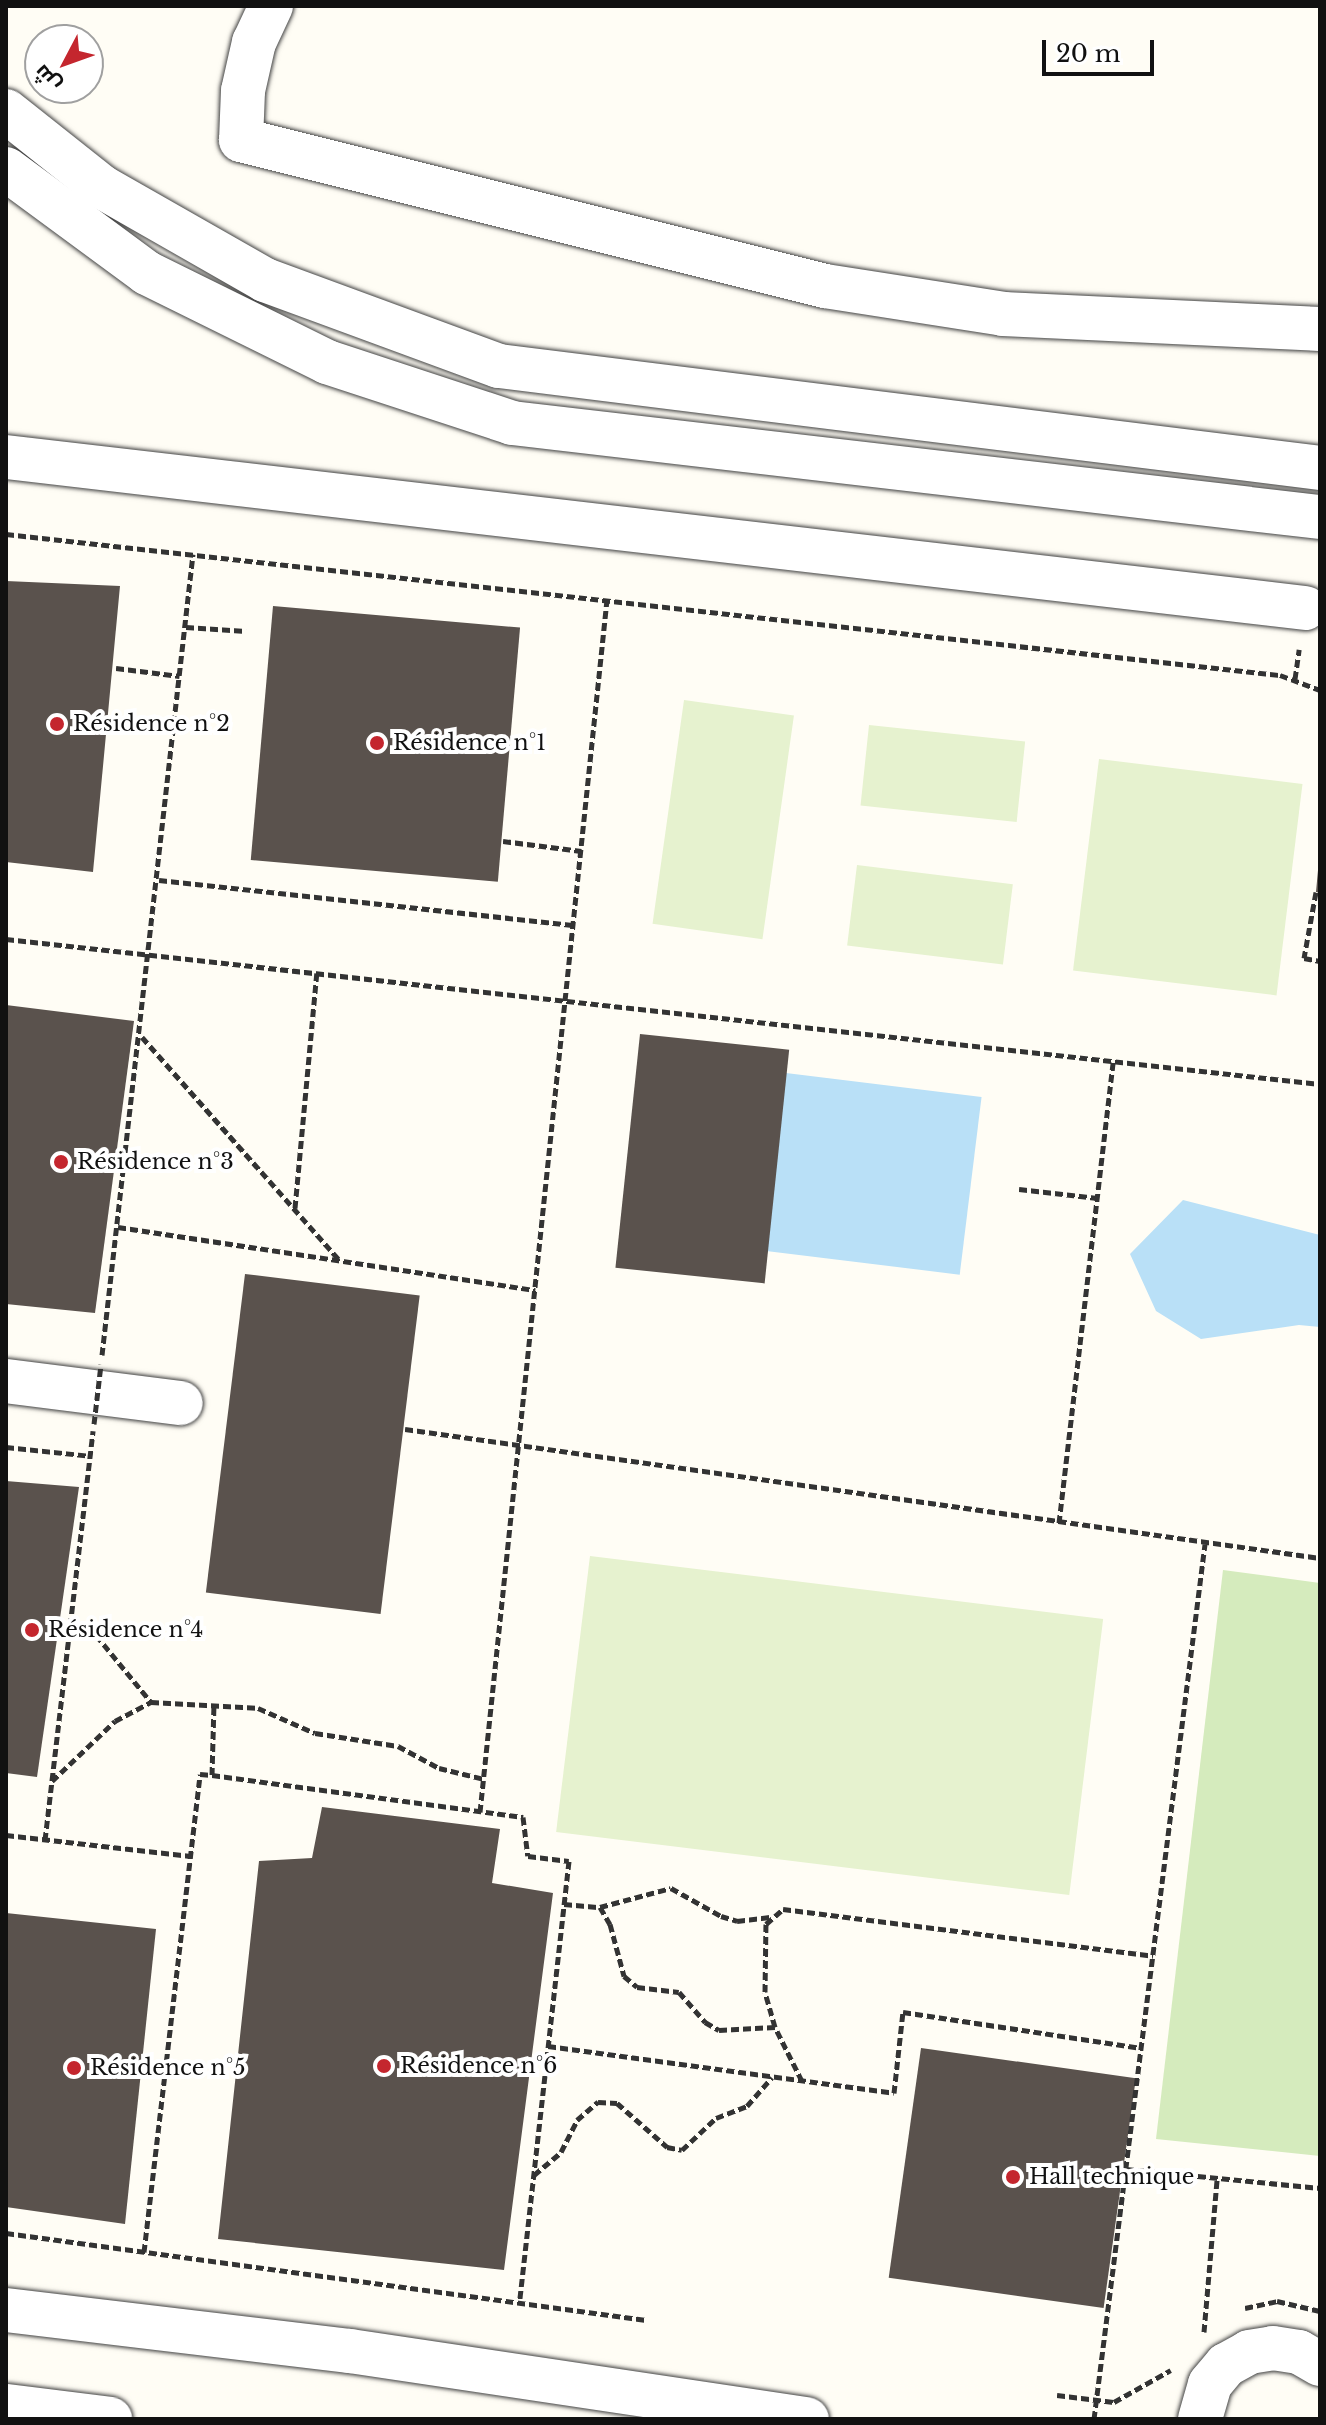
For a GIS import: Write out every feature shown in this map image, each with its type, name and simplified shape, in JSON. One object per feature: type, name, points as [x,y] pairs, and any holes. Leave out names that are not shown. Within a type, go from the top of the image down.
[{"type":"street","points":[[271,6],[254,42],[243,91],[241,140],[825,286],[1003,314],[1320,329]]},
{"type":"street","points":[[6,111],[102,187],[265,280],[499,366],[1320,468]]},
{"type":"street","points":[[6,169],[147,273],[327,362],[512,423],[1320,517]]},
{"type":"street","points":[[6,457],[1315,612]]},
{"type":"street","points":[[6,1381],[181,1403]]},
{"type":"street","points":[[6,2310],[350,2351],[807,2419]]},
{"type":"street","points":[[1174,2419],[1205,2401],[1226,2365],[1261,2350],[1299,2352],[1320,2364]]},
{"type":"street","points":[[6,2406],[110,2419]]},
{"type":"path","points":[[6,534],[1280,675],[1320,690]]},
{"type":"path","points":[[45,1840],[151,954],[193,554]]},
{"type":"path","points":[[480,1812],[607,600]]},
{"type":"path","points":[[186,627],[246,631]]},
{"type":"path","points":[[116,668],[180,676]]},
{"type":"path","points":[[503,841],[581,851]]},
{"type":"path","points":[[159,880],[573,925]]},
{"type":"path","points":[[1316,892],[1304,958],[1320,961]]},
{"type":"path","points":[[6,939],[1320,1084]]},
{"type":"path","points":[[295,1209],[317,973]]},
{"type":"path","points":[[141,1036],[340,1261]]},
{"type":"path","points":[[1059,1523],[1113,1062]]},
{"type":"path","points":[[1019,1189],[1097,1198]]},
{"type":"path","points":[[118,1227],[535,1290]]},
{"type":"path","points":[[405,1429],[1320,1558]]},
{"type":"path","points":[[6,1447],[91,1456]]},
{"type":"path","points":[[1094,2419],[1205,1544]]},
{"type":"path","points":[[70,1622],[96,1635],[151,1702]]},
{"type":"path","points":[[52,1781],[115,1721],[151,1702],[258,1708],[315,1733],[398,1746],[439,1768],[484,1779]]},
{"type":"path","points":[[212,1775],[214,1704]]},
{"type":"path","points":[[144,2252],[200,1774],[212,1775],[523,1817],[528,1856],[569,1861],[520,2300]]},
{"type":"path","points":[[6,1835],[191,1856]]},
{"type":"path","points":[[564,1904],[600,1907],[671,1888],[721,1916],[737,1921],[770,1917],[791,1908],[1153,1956]]},
{"type":"path","points":[[600,1907],[630,1982],[679,1992],[705,2022],[719,2030],[775,2027]]},
{"type":"path","points":[[770,1917],[763,1973],[775,2027],[803,2082]]},
{"type":"path","points":[[548,2046],[894,2093],[903,2012],[1141,2048]]},
{"type":"path","points":[[534,2176],[561,2152],[577,2120],[598,2102],[617,2103],[667,2147],[682,2150],[712,2120],[747,2106],[772,2077]]},
{"type":"path","points":[[1125,2169],[1320,2188]]},
{"type":"path","points":[[1204,2333],[1217,2178]]},
{"type":"path","points":[[6,2233],[520,2300],[646,2320]]},
{"type":"green space","points":[[684,700],[794,715],[762,939],[653,924]]},
{"type":"green space","points":[[869,725],[1025,741],[1017,822],[861,806]]},
{"type":"green space","points":[[1099,759],[1302,784],[1277,995],[1073,970]]},
{"type":"green space","points":[[857,865],[1013,884],[1003,965],[847,945]]},
{"type":"green space","points":[[590,1556],[1103,1619],[1069,1895],[556,1832]]},
{"type":"green space","points":[[1223,1570],[1320,1583],[1320,2156],[1156,2139]]},
{"type":"water","points":[[786,1073],[982,1097],[960,1275],[764,1251]]},
{"type":"water","points":[[1183,1200],[1320,1235],[1320,1327],[1299,1325],[1201,1339],[1156,1311],[1130,1254]]},
{"type":"building","name":"Résidence n°2","points":[[6,581],[120,586],[93,872],[6,862]]},
{"type":"building","name":"Résidence n°1","points":[[273,606],[520,628],[498,882],[251,860]]},
{"type":"building","points":[[1320,870],[1320,893],[1316,892]]},
{"type":"building","name":"Résidence n°3","points":[[6,1005],[134,1021],[95,1313],[6,1304]]},
{"type":"building","points":[[640,1034],[789,1050],[765,1283],[615,1268]]},
{"type":"building","points":[[245,1274],[420,1295],[381,1614],[206,1593]]},
{"type":"building","name":"Résidence n°4","points":[[6,1481],[79,1487],[37,1777],[6,1773]]},
{"type":"building","name":"Résidence n°6","points":[[322,1807],[500,1829],[492,1883],[553,1893],[504,2270],[218,2239],[259,1861],[312,1858]]},
{"type":"building","name":"Résidence n°5","points":[[6,1913],[156,1929],[125,2224],[6,2207]]},
{"type":"building","name":"Hall technique","points":[[921,2048],[1136,2078],[1104,2308],[889,2278]]},
{"type":"place","name":"Résidence n°2","points":[[57,724]]},
{"type":"place","name":"Résidence n°1","points":[[377,743]]},
{"type":"place","name":"Résidence n°3","points":[[61,1162]]},
{"type":"place","name":"Résidence n°4","points":[[32,1630]]},
{"type":"place","name":"Résidence n°6","points":[[384,2066]]},
{"type":"place","name":"Résidence n°5","points":[[74,2068]]},
{"type":"place","name":"Hall technique","points":[[1013,2177]]}]
